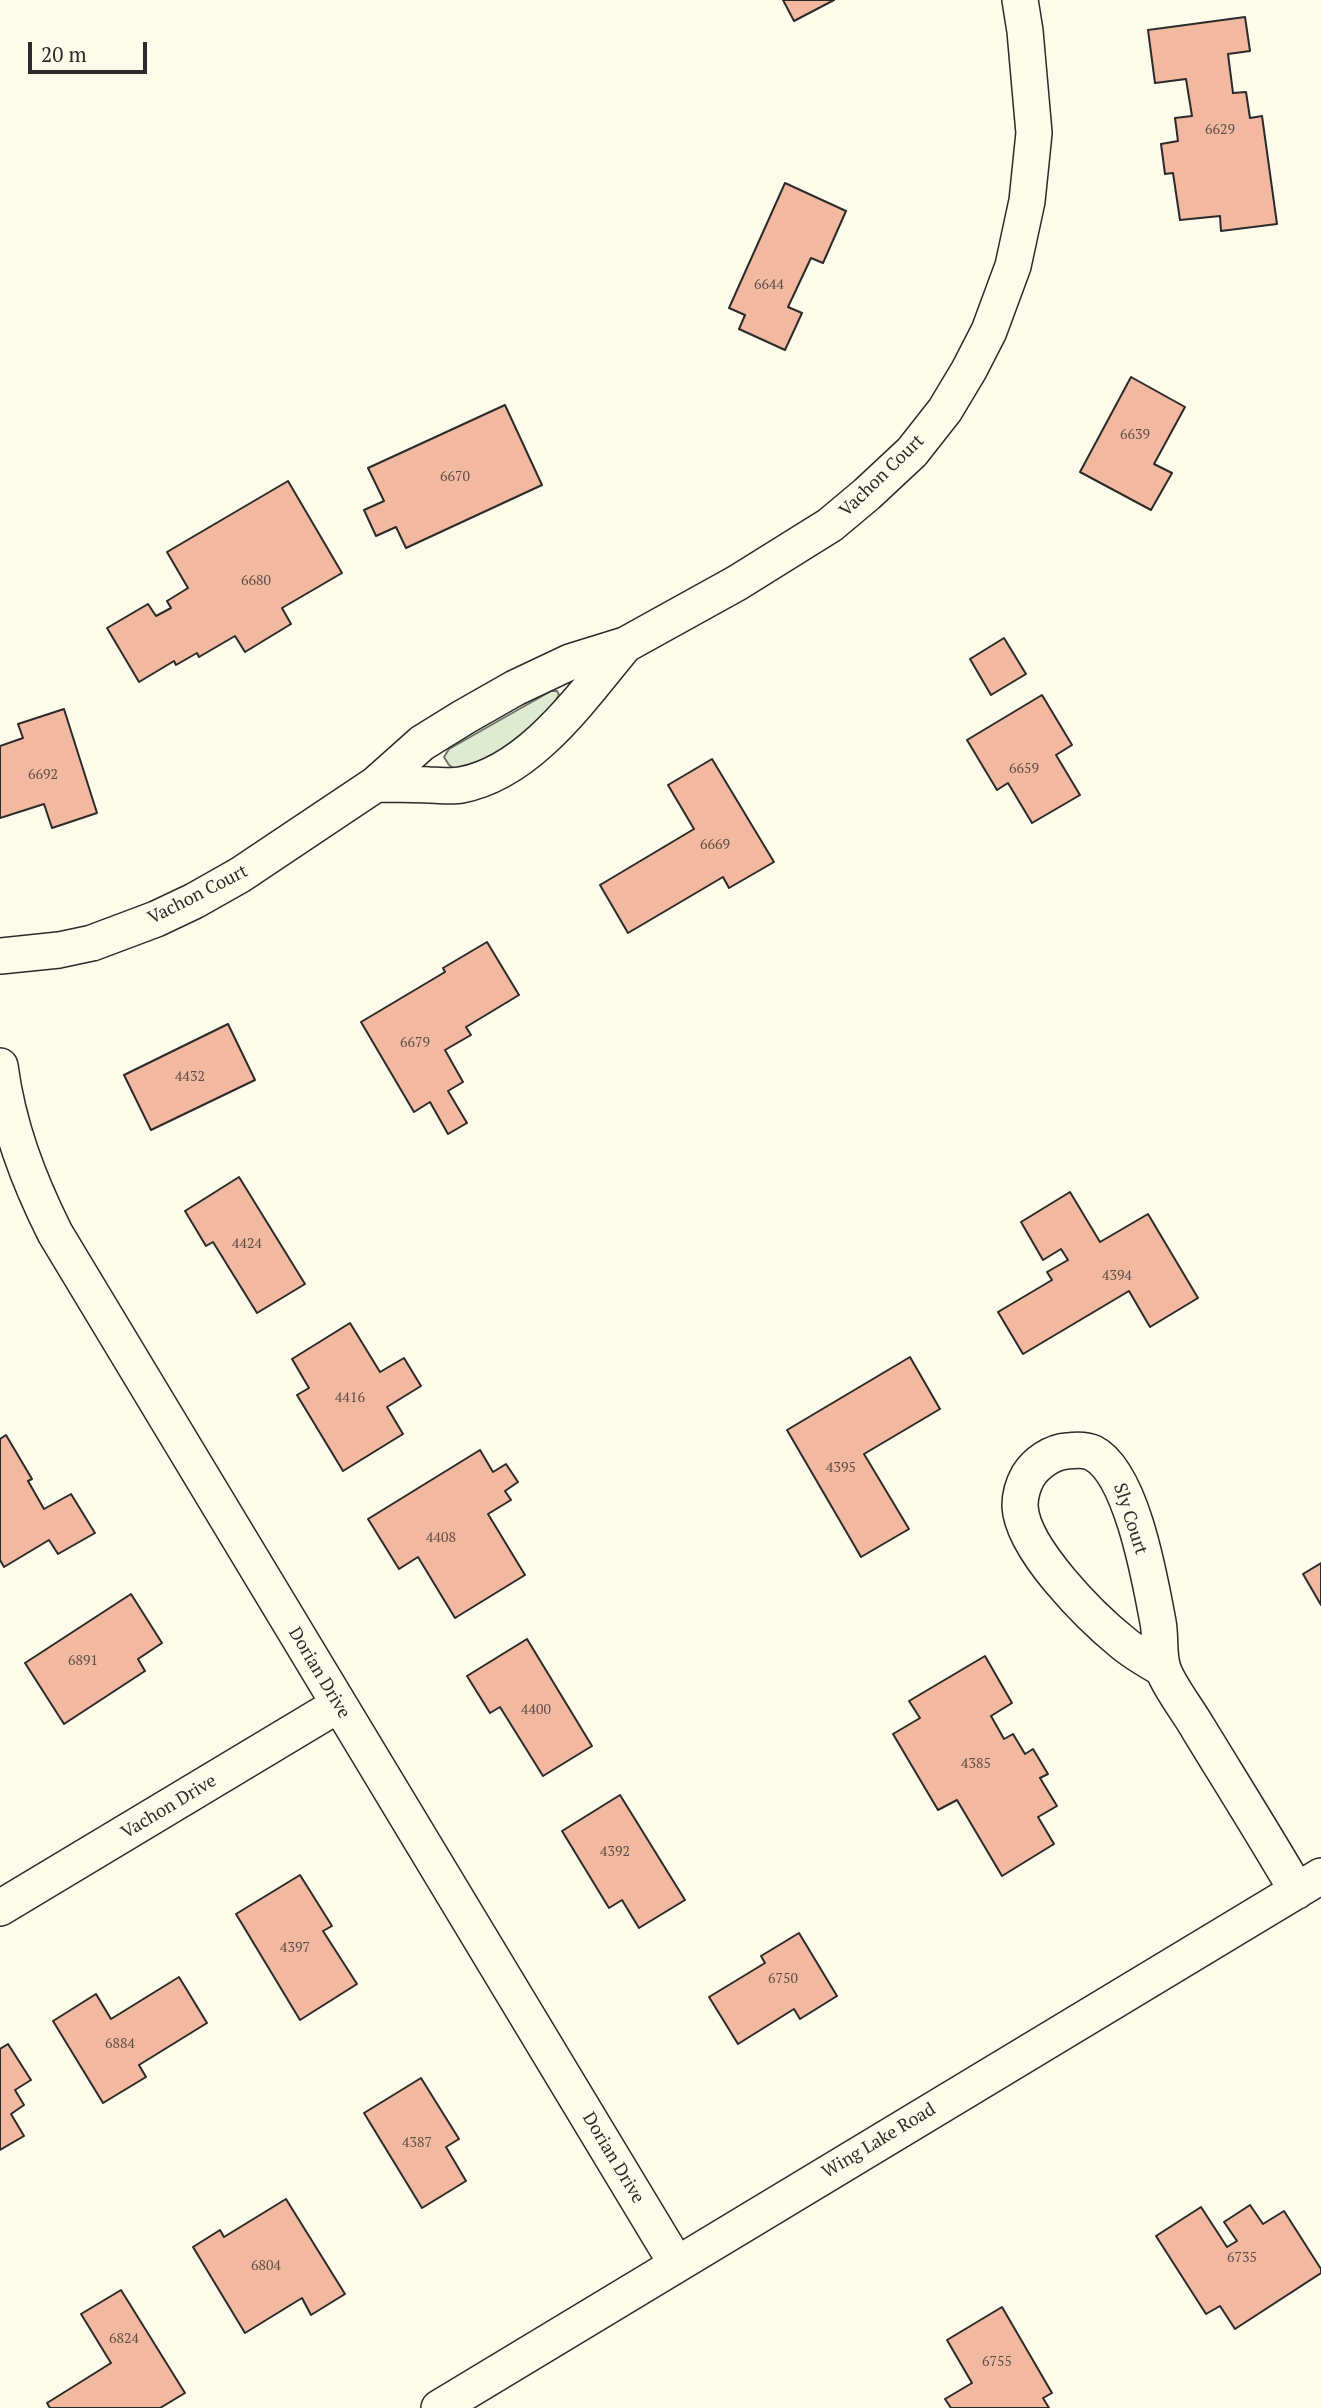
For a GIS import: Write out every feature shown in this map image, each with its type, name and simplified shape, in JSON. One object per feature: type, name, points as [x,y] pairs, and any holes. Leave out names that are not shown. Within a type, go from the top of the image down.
[{"type":"street","name":"Vachon Court","points":[[0,956],[81,945],[156,919],[194,901],[240,875],[376,784],[422,743],[515,688],[570,662],[625,645],[737,583],[830,525],[912,452],[945,410],[989,331],[1013,266],[1027,201],[1034,133],[1020,0]]},
{"type":"street","name":"Vachon Court","points":[[376,784],[460,785],[484,778],[508,765],[541,740],[567,715],[625,645]]},
{"type":"street","name":"Dorian Drive","points":[[0,1066],[9,1118],[22,1162],[55,1233],[676,2263]]},
{"type":"street","name":"Sly Court","points":[[1163,1669],[1158,1623],[1137,1529],[1127,1498],[1117,1478],[1105,1463],[1092,1453],[1078,1449],[1061,1451],[1032,1469],[1022,1487],[1020,1507],[1030,1537],[1054,1574],[1087,1610],[1124,1644],[1163,1669],[1309,1883]]},
{"type":"street","name":"Vachon Drive","points":[[0,1908],[338,1705]]},
{"type":"street","name":"Wing Lake Road","points":[[439,2408],[1309,1883]]},
{"type":"green space","points":[[551,691],[557,691],[559,695],[543,721],[486,764],[455,769],[449,765],[444,757],[449,749]]},
{"type":"building","points":[[783,0],[834,0],[794,21]]},
{"type":"building","points":[[1245,17],[1250,51],[1228,54],[1233,93],[1246,92],[1250,118],[1262,116],[1277,224],[1221,231],[1220,216],[1180,220],[1173,173],[1165,174],[1161,144],[1178,141],[1175,118],[1192,116],[1186,79],[1155,83],[1148,30]]},
{"type":"building","points":[[785,183],[846,211],[823,263],[811,258],[788,307],[802,313],[785,350],[739,329],[745,315],[729,308]]},
{"type":"building","points":[[1131,377],[1185,407],[1154,464],[1172,473],[1151,510],[1080,472]]},
{"type":"building","points":[[505,405],[542,485],[406,548],[396,527],[376,536],[364,510],[384,501],[368,468]]},
{"type":"building","points":[[288,481],[342,573],[282,608],[291,624],[245,652],[235,636],[199,657],[197,653],[176,665],[174,661],[139,682],[107,628],[148,604],[156,616],[171,608],[167,601],[188,588],[167,552]]},
{"type":"building","points":[[1004,638],[1026,674],[991,695],[970,659]]},
{"type":"building","points":[[1042,695],[1072,745],[1056,755],[1080,795],[1032,823],[1008,783],[997,790],[967,740]]},
{"type":"building","points":[[64,709],[97,813],[52,828],[44,804],[0,818],[0,746],[23,738],[18,724]]},
{"type":"building","points":[[712,759],[774,862],[729,888],[723,877],[628,933],[600,885],[694,829],[668,785]]},
{"type":"building","points":[[487,942],[519,995],[466,1027],[471,1035],[445,1050],[463,1082],[448,1091],[467,1123],[448,1134],[430,1102],[414,1112],[361,1022],[445,972],[443,968]]},
{"type":"building","points":[[228,1024],[255,1080],[151,1130],[124,1075]]},
{"type":"building","points":[[239,1177],[305,1284],[257,1313],[213,1242],[206,1246],[185,1211]]},
{"type":"building","points":[[1070,1192],[1100,1242],[1148,1214],[1198,1298],[1150,1327],[1129,1291],[1023,1354],[998,1312],[1052,1280],[1047,1272],[1068,1260],[1061,1249],[1043,1260],[1021,1222]]},
{"type":"building","points":[[350,1323],[380,1372],[404,1358],[421,1386],[387,1407],[403,1434],[343,1471],[297,1395],[309,1388],[292,1359]]},
{"type":"building","points":[[910,1357],[940,1409],[864,1454],[909,1529],[861,1557],[787,1430]]},
{"type":"building","points":[[6,1435],[32,1479],[28,1481],[44,1509],[71,1494],[95,1533],[58,1554],[49,1540],[4,1567],[0,1560],[0,1439]]},
{"type":"building","points":[[480,1450],[493,1472],[506,1464],[518,1482],[505,1491],[511,1500],[488,1514],[525,1575],[455,1618],[418,1557],[399,1569],[368,1519]]},
{"type":"building","points":[[1321,1563],[1321,1605],[1303,1574]]},
{"type":"building","points":[[131,1594],[162,1643],[138,1659],[145,1671],[64,1724],[25,1663]]},
{"type":"building","points":[[527,1639],[592,1746],[543,1776],[500,1707],[490,1713],[467,1676]]},
{"type":"building","points":[[985,1656],[1012,1703],[991,1716],[1004,1739],[1013,1734],[1025,1754],[1033,1749],[1048,1774],[1040,1778],[1057,1806],[1038,1817],[1054,1844],[1002,1876],[957,1800],[938,1810],[893,1734],[920,1718],[909,1701]]},
{"type":"building","points":[[620,1795],[685,1900],[639,1928],[622,1900],[609,1908],[562,1831]]},
{"type":"building","points":[[300,1875],[332,1926],[323,1931],[357,1984],[300,2020],[236,1914]]},
{"type":"building","points":[[799,1933],[837,1996],[800,2019],[794,2009],[738,2044],[709,1997],[765,1963],[761,1956]]},
{"type":"building","points":[[179,1977],[207,2023],[139,2065],[146,2077],[103,2103],[53,2021],[96,1994],[111,2019]]},
{"type":"building","points":[[8,2044],[31,2080],[15,2090],[24,2105],[11,2114],[24,2136],[0,2150],[0,2049]]},
{"type":"building","points":[[421,2078],[459,2139],[446,2147],[466,2181],[422,2208],[364,2113]]},
{"type":"building","points":[[286,2199],[345,2294],[311,2315],[302,2298],[245,2333],[193,2247],[220,2230],[224,2237]]},
{"type":"building","points":[[1250,2205],[1263,2224],[1284,2211],[1321,2273],[1235,2329],[1220,2306],[1206,2314],[1156,2236],[1201,2207],[1227,2247],[1237,2241],[1224,2222]]},
{"type":"building","points":[[121,2290],[185,2393],[160,2408],[50,2408],[47,2403],[111,2363],[81,2314]]},
{"type":"building","points":[[1002,2307],[1052,2393],[1043,2398],[1049,2408],[951,2408],[945,2399],[972,2383],[947,2340]]}]
